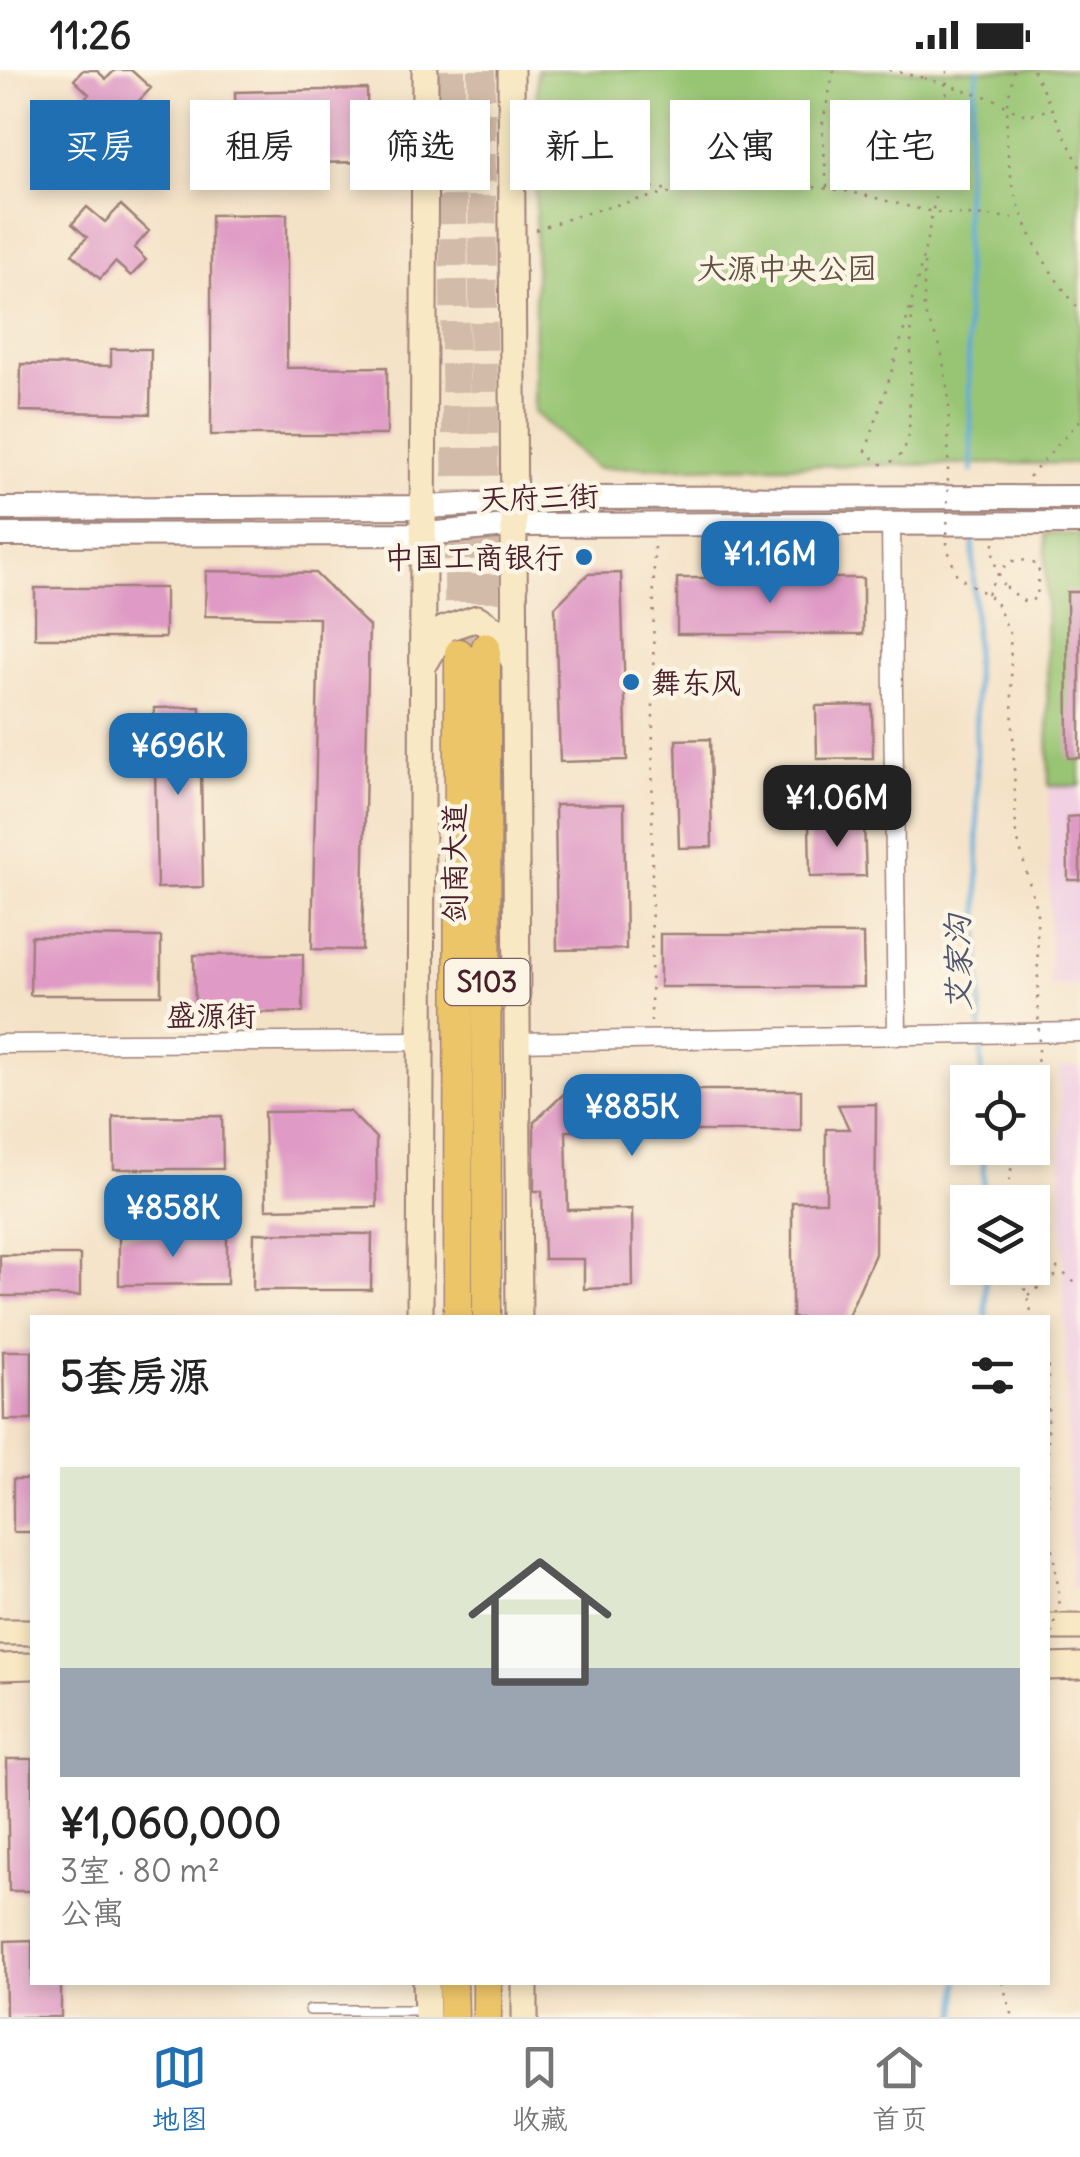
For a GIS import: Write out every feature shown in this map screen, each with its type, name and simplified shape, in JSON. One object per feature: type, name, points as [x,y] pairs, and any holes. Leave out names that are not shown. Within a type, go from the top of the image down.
[{"type":"highway","name":"剑南大道","points":[[458,1315],[472,650],[487,1315]]},
{"type":"highway","points":[[436,2015],[451,1985]]},
{"type":"highway","points":[[487,1985],[488,2017]]},
{"type":"main road","points":[[420,1315],[427,508],[425,70]]},
{"type":"main road","points":[[511,70],[519,1315]]},
{"type":"main road","points":[[426,662],[444,629],[477,618],[500,633],[516,666]]},
{"type":"main road","points":[[1050,1627],[1080,1627]]},
{"type":"main road","points":[[0,1632],[30,1632]]},
{"type":"main road","points":[[0,1666],[30,1666]]},
{"type":"main road","points":[[1050,1667],[1080,1666]]},
{"type":"main road","points":[[427,1985],[436,2015]]},
{"type":"main road","points":[[526,1985],[526,2017]]},
{"type":"street","name":"天府三街","points":[[0,535],[426,534],[515,513],[1080,496]]},
{"type":"street","name":"天府三街","points":[[0,509],[427,508],[654,524],[1080,523]]},
{"type":"street","points":[[891,524],[897,1036]]},
{"type":"street","points":[[515,1042],[1080,1032]]},
{"type":"street","name":"盛源街","points":[[0,1044],[423,1041]]},
{"type":"lane","points":[[310,2010],[436,2015]]},
{"type":"path","points":[[827,188],[822,126],[834,70]]},
{"type":"path","points":[[889,70],[994,99],[1021,116],[1034,116],[1048,109]]},
{"type":"path","points":[[912,309],[909,434],[903,454],[893,462],[880,464],[866,451],[912,309],[936,212],[946,70]]},
{"type":"path","points":[[1014,70],[1008,107],[1010,184],[1020,219],[1059,285],[1080,310]]},
{"type":"path","points":[[1033,70],[1048,109],[1080,168]]},
{"type":"path","points":[[536,230],[621,201],[675,191],[756,186],[827,188],[936,212],[1020,219]]},
{"type":"path","points":[[650,187],[675,191]]},
{"type":"path","points":[[924,263],[924,312],[941,348],[949,400],[947,547],[957,576],[995,600],[1010,634],[1016,833],[1037,912],[1036,1065]]},
{"type":"path","points":[[1011,497],[1080,420]]},
{"type":"path","points":[[651,1040],[654,524]]},
{"type":"path","points":[[986,595],[999,569],[1011,560],[1026,559],[1039,566],[1036,598],[1024,602],[1003,585],[993,558],[996,524]]},
{"type":"path","points":[[1050,1263],[1080,1287]]},
{"type":"path","points":[[1027,1296],[1061,1272]]},
{"type":"path","points":[[1024,1285],[1033,1315]]},
{"type":"path","points":[[1050,1532],[1060,1600],[1050,1642]]},
{"type":"path","points":[[1003,1985],[1012,2017]]},
{"type":"shaded area","points":[[1049,786],[1080,786],[1080,986],[1050,986]]},
{"type":"shaded area","points":[[1059,1067],[1080,1067],[1080,1587],[1071,1587]]},
{"type":"green space","name":"大源中央公园","points":[[537,70],[1080,70],[1080,463],[596,468],[534,412],[536,190],[650,190],[650,100],[537,100]]},
{"type":"green space","points":[[1045,534],[1080,534],[1080,786],[1049,786]]},
{"type":"building","points":[[83,70],[96,70],[106,79],[115,70],[131,70],[151,88],[140,100],[83,100],[89,94],[74,80]]},
{"type":"building","points":[[367,89],[367,100],[350,100],[350,162],[330,163],[330,100],[235,100],[235,92]]},
{"type":"building","points":[[121,205],[149,231],[134,248],[146,260],[131,276],[115,262],[100,279],[72,254],[87,237],[72,224],[87,207],[105,222]]},
{"type":"building","points":[[287,214],[287,368],[387,367],[387,435],[211,435],[211,215]]},
{"type":"building","points":[[111,349],[151,349],[150,414],[20,411],[21,364],[111,366]]},
{"type":"building","points":[[206,571],[315,573],[369,626],[362,950],[312,949],[319,618],[205,616]]},
{"type":"building","points":[[621,573],[627,760],[560,762],[555,607],[588,574]]},
{"type":"building","points":[[677,578],[863,578],[863,634],[677,634]]},
{"type":"building","points":[[35,588],[165,588],[165,638],[35,638]]},
{"type":"building","points":[[1067,592],[1080,592],[1080,758],[1068,758]]},
{"type":"building","points":[[872,705],[873,758],[817,759],[816,706]]},
{"type":"building","points":[[200,707],[203,887],[157,888],[154,708]]},
{"type":"building","points":[[710,739],[712,847],[679,848],[676,740]]},
{"type":"building","points":[[624,804],[626,949],[557,950],[555,805]]},
{"type":"building","points":[[1080,816],[1080,880],[1068,880],[1067,817]]},
{"type":"building","points":[[864,823],[866,876],[810,877],[809,824]]},
{"type":"building","points":[[660,934],[863,934],[864,987],[660,987]]},
{"type":"building","points":[[31,936],[161,937],[161,995],[30,995]]},
{"type":"building","points":[[303,954],[303,1012],[195,1014],[194,955]]},
{"type":"building","points":[[643,1085],[643,1090],[801,1090],[801,1131],[566,1131],[568,1210],[632,1209],[633,1287],[584,1289],[584,1259],[544,1259],[542,1191],[534,1191],[534,1122],[572,1086]]},
{"type":"building","points":[[876,1104],[875,1254],[848,1315],[792,1315],[792,1202],[826,1202],[826,1129],[849,1129],[838,1105]]},
{"type":"building","points":[[349,1111],[376,1138],[377,1207],[266,1209],[264,1112]]},
{"type":"building","points":[[222,1116],[223,1169],[114,1169],[113,1117]]},
{"type":"building","points":[[254,1233],[372,1234],[371,1290],[253,1290]]},
{"type":"building","points":[[119,1235],[227,1235],[227,1284],[119,1285]]},
{"type":"building","points":[[0,1255],[80,1255],[80,1296],[0,1296]]},
{"type":"building","points":[[3,1351],[30,1351],[30,1420],[4,1420]]},
{"type":"building","points":[[13,1479],[30,1479],[30,1532],[13,1532]]},
{"type":"building","points":[[7,1759],[30,1759],[30,1891],[9,1891]]},
{"type":"building","points":[[30,1940],[30,1985],[61,1985],[61,2017],[6,2017],[5,1941]]},
{"type":"waterway","name":"艾家沟","points":[[972,471],[965,219],[978,70]]},
{"type":"waterway","name":"艾家沟","points":[[973,542],[981,1029]]},
{"type":"waterway","name":"艾家沟","points":[[981,1040],[982,1065]]},
{"type":"waterway","name":"艾家沟","points":[[983,1165],[984,1185]]},
{"type":"waterway","name":"艾家沟","points":[[985,1285],[986,1315]]},
{"type":"waterway","name":"艾家沟","points":[[957,2017],[959,1985]]},
{"type":"tunnel","points":[[451,70],[459,648]]},
{"type":"tunnel","points":[[481,70],[486,646]]},
{"type":"place","name":"中国工商银行","points":[[584,557]]},
{"type":"place","name":"舞东风","points":[[631,682]]}]
